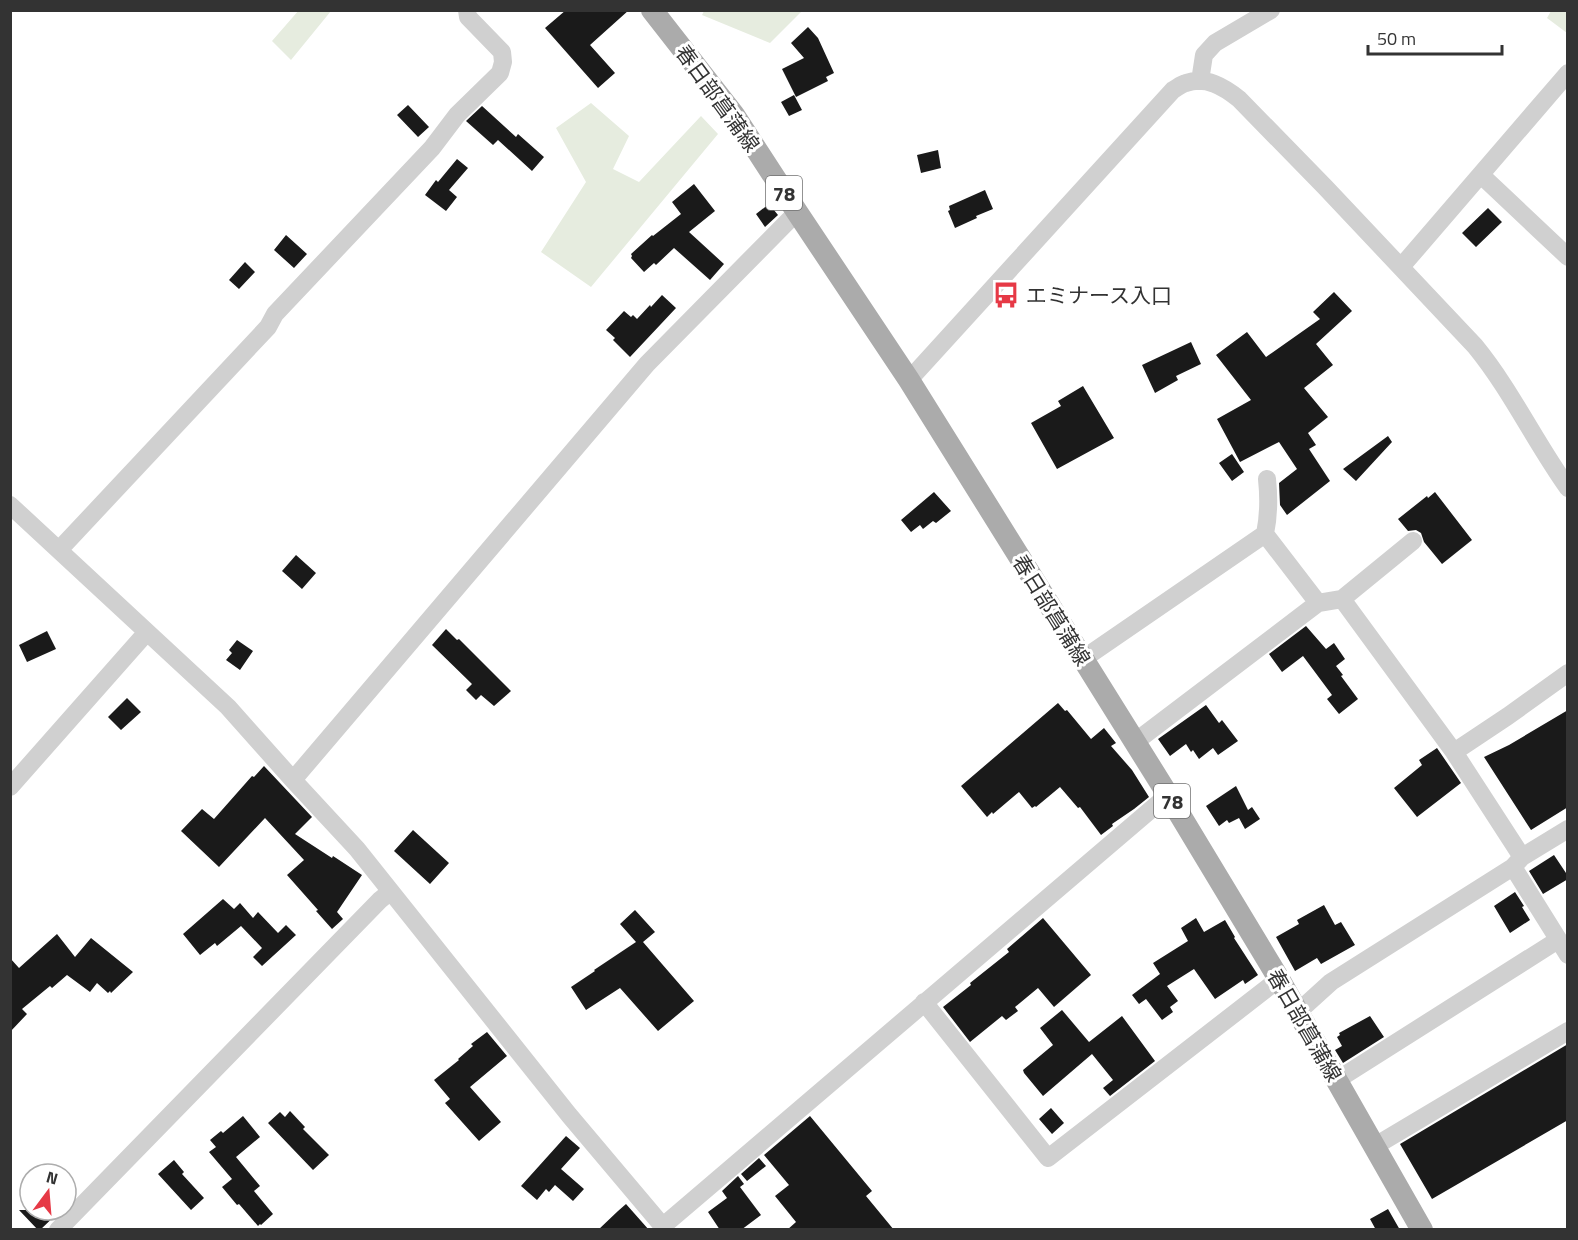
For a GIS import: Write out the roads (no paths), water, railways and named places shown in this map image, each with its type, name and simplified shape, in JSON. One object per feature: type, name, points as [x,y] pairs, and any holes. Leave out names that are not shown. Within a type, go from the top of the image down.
[{"type":"main road","name":"春日部菖蒲線","points":[[652,10],[734,115],[909,380],[1168,795],[1279,979],[1422,1230]]},
{"type":"street","points":[[59,550],[268,327],[276,314],[432,148],[457,116],[500,73],[504,62],[502,52],[468,18],[467,10]]},
{"type":"street","points":[[1200,81],[1204,55],[1215,43],[1271,10]]},
{"type":"street","points":[[1401,267],[1568,73]]},
{"type":"street","points":[[909,380],[1173,90],[1186,83],[1200,81],[1226,88],[1239,99],[1475,346],[1509,392],[1545,456],[1568,488]]},
{"type":"street","points":[[1481,175],[1568,257]]},
{"type":"street","points":[[293,780],[647,363],[797,212]]},
{"type":"street","points":[[1083,659],[1265,534],[1269,499],[1267,478]]},
{"type":"street","points":[[10,504],[228,707],[357,849],[569,1115],[665,1228],[924,1002],[1168,795]]},
{"type":"street","points":[[1265,534],[1318,603]]},
{"type":"street","points":[[1135,742],[1318,603],[1342,599],[1413,541]]},
{"type":"street","points":[[1337,1080],[1563,944],[1454,752],[1342,599]]},
{"type":"street","points":[[10,787],[147,632]]},
{"type":"street","points":[[1454,752],[1568,673]]},
{"type":"street","points":[[1298,1012],[1332,982],[1568,829]]},
{"type":"street","points":[[58,1230],[390,892]]},
{"type":"street","points":[[924,1002],[1048,1158],[1279,979]]},
{"type":"street","points":[[1375,1146],[1568,1031]]},
{"type":"place","name":"エミナース入口","points":[[1006,295]]}]
